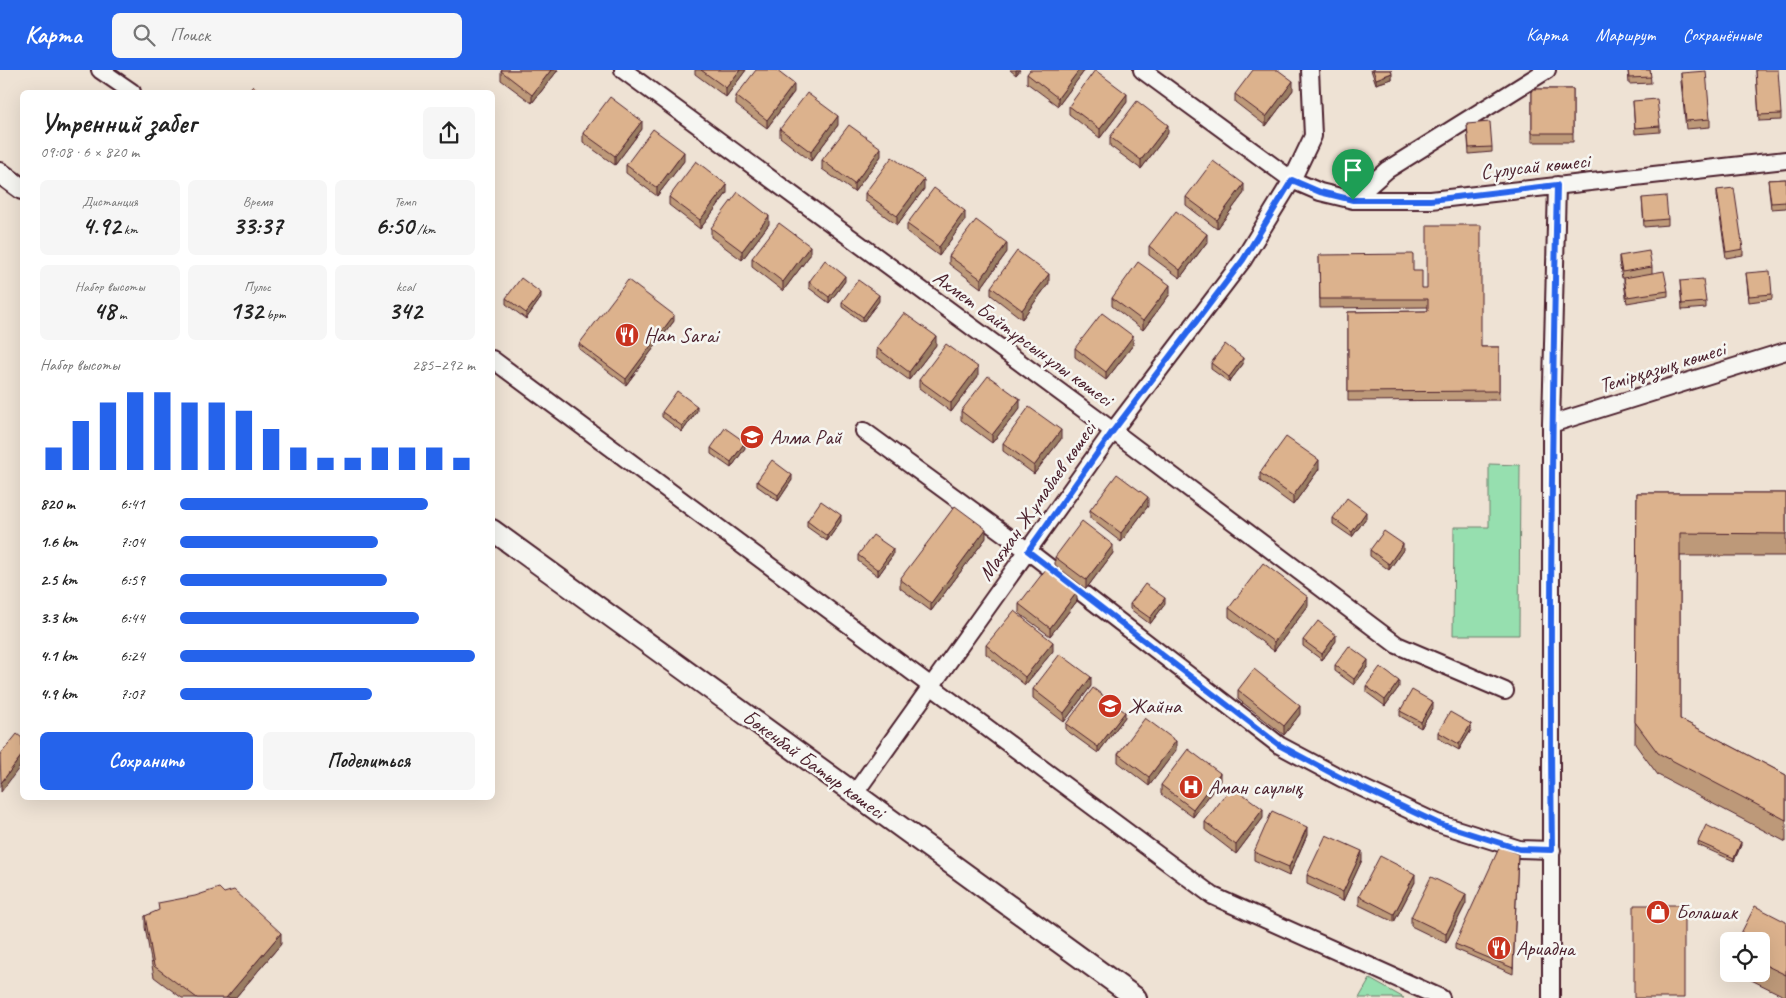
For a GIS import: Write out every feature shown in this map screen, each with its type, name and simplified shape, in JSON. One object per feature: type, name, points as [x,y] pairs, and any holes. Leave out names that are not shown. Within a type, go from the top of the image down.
[{"type":"main road","points":[[0,173],[20,188]]},
{"type":"main road","name":"Бөкенбай Батыр көшесі","points":[[495,532],[1136,998]]},
{"type":"street","points":[[100,70],[129,90]]},
{"type":"street","name":"Ахмет Байтұрсынұлы көшесі","points":[[623,70],[1113,431],[1397,645],[1505,691]]},
{"type":"street","name":"Сұлусай көшесі","points":[[1142,70],[1292,180],[1320,192],[1353,200],[1431,200],[1786,160]]},
{"type":"street","name":"Мағжан Жұмабаев көшесі","points":[[854,793],[1113,431],[1243,260],[1292,180],[1313,136],[1310,70]]},
{"type":"street","points":[[1353,200],[1387,170],[1547,70]]},
{"type":"street","points":[[1551,998],[1552,424],[1557,185]]},
{"type":"street","name":"Темірқазық көшесі","points":[[1552,424],[1786,350]]},
{"type":"street","points":[[495,361],[1213,896],[1441,998]]},
{"type":"street","points":[[864,431],[1028,551],[1279,745],[1341,778],[1437,823],[1519,849],[1552,850]]},
{"type":"green space","points":[[1489,464],[1520,465],[1519,635],[1453,635],[1454,527],[1489,527]]},
{"type":"green space","points":[[1370,979],[1404,998],[1359,998]]},
{"type":"building","points":[[502,70],[551,70],[532,95]]},
{"type":"building","points":[[701,70],[740,70],[726,88]]},
{"type":"building","points":[[756,70],[776,70],[794,84],[767,120],[736,96]]},
{"type":"building","points":[[1030,70],[1079,70],[1058,98],[1027,74]]},
{"type":"building","points":[[1095,70],[1127,94],[1100,129],[1069,106]]},
{"type":"building","points":[[1253,70],[1278,70],[1293,81],[1266,117],[1235,94]]},
{"type":"building","points":[[1373,70],[1391,70],[1392,73],[1376,79]]},
{"type":"building","points":[[1628,70],[1650,70],[1651,77],[1629,78]]},
{"type":"building","points":[[1756,70],[1778,70],[1781,114],[1759,115]]},
{"type":"building","points":[[1706,71],[1710,119],[1686,121],[1681,73]]},
{"type":"building","points":[[253,86],[259,90],[250,90]]},
{"type":"building","points":[[1532,89],[1573,89],[1573,133],[1532,133]]},
{"type":"building","points":[[807,93],[838,116],[811,152],[780,129]]},
{"type":"building","points":[[610,97],[642,121],[615,156],[583,133]]},
{"type":"building","points":[[1657,99],[1660,126],[1635,128],[1633,101]]},
{"type":"building","points":[[1137,101],[1168,125],[1141,160],[1110,137]]},
{"type":"building","points":[[1490,122],[1492,147],[1469,148],[1467,124]]},
{"type":"building","points":[[849,125],[881,148],[854,184],[822,160]]},
{"type":"building","points":[[653,129],[684,152],[657,188],[626,165]]},
{"type":"building","points":[[892,157],[924,180],[897,216],[865,193]]},
{"type":"building","points":[[696,161],[727,185],[700,220],[669,197]]},
{"type":"building","points":[[1213,161],[1244,184],[1217,220],[1186,197]]},
{"type":"building","points":[[1786,179],[1786,202],[1771,203],[1768,180]]},
{"type":"building","points":[[934,188],[965,211],[939,247],[907,224]]},
{"type":"building","points":[[1734,188],[1743,249],[1726,252],[1717,190]]},
{"type":"building","points":[[738,192],[769,216],[742,251],[711,228]]},
{"type":"building","points":[[1666,196],[1668,219],[1644,221],[1642,198]]},
{"type":"building","points":[[1176,211],[1207,234],[1180,270],[1149,246]]},
{"type":"building","points":[[976,220],[1007,243],[981,279],[949,256]]},
{"type":"building","points":[[779,223],[810,246],[783,282],[752,258]]},
{"type":"building","points":[[1427,225],[1481,225],[1481,347],[1499,347],[1499,391],[1348,392],[1348,312],[1428,311],[1428,299],[1320,299],[1319,255],[1413,254],[1413,271],[1422,271],[1422,288],[1427,288]]},
{"type":"building","points":[[1017,251],[1049,274],[1022,310],[991,287]]},
{"type":"building","points":[[1649,251],[1652,267],[1622,272],[1619,256]]},
{"type":"building","points":[[825,260],[845,276],[829,297],[809,282]]},
{"type":"building","points":[[1138,262],[1170,285],[1143,321],[1112,298]]},
{"type":"building","points":[[1664,271],[1668,291],[1627,297],[1624,278]]},
{"type":"building","points":[[1770,271],[1772,294],[1749,296],[1746,273]]},
{"type":"building","points":[[521,278],[541,293],[526,313],[506,298]]},
{"type":"building","points":[[1703,279],[1706,302],[1682,304],[1680,281]]},
{"type":"building","name":"Han Sarai","points":[[628,280],[674,315],[626,379],[579,344]]},
{"type":"building","points":[[858,280],[879,295],[863,317],[842,302]]},
{"type":"building","points":[[904,313],[936,336],[909,372],[877,348]]},
{"type":"building","points":[[1102,313],[1133,336],[1106,372],[1075,348]]},
{"type":"building","points":[[946,344],[978,367],[951,403],[919,380]]},
{"type":"building","points":[[1225,344],[1243,358],[1229,377],[1211,363]]},
{"type":"building","points":[[988,376],[1020,399],[992,435],[961,411]]},
{"type":"building","points":[[677,391],[697,406],[682,426],[662,412]]},
{"type":"building","points":[[1029,407],[1061,430],[1034,466],[1003,443]]},
{"type":"building","points":[[725,428],[745,442],[731,462],[711,448]]},
{"type":"building","points":[[1286,437],[1319,460],[1293,496],[1260,473]]},
{"type":"building","points":[[772,460],[792,475],[778,495],[757,481]]},
{"type":"building","points":[[1117,474],[1148,497],[1121,533],[1090,510]]},
{"type":"building","points":[[1637,493],[1786,493],[1786,534],[1680,533],[1680,719],[1786,775],[1786,820],[1658,753],[1635,722]]},
{"type":"building","points":[[1347,498],[1366,512],[1352,532],[1333,518]]},
{"type":"building","points":[[821,501],[841,515],[827,536],[807,521]]},
{"type":"building","points":[[955,506],[986,529],[931,603],[900,579]]},
{"type":"building","points":[[1082,521],[1113,545],[1086,580],[1055,557]]},
{"type":"building","points":[[1384,531],[1403,544],[1389,564],[1370,550]]},
{"type":"building","points":[[873,535],[893,549],[878,570],[858,555]]},
{"type":"building","points":[[1263,563],[1308,597],[1274,642],[1229,608]]},
{"type":"building","points":[[1046,569],[1077,592],[1050,628],[1019,604]]},
{"type":"building","points":[[1145,584],[1165,598],[1150,618],[1130,604]]},
{"type":"building","points":[[1014,611],[1053,642],[1025,677],[986,645]]},
{"type":"building","points":[[1318,621],[1336,635],[1322,654],[1303,640]]},
{"type":"building","points":[[1349,646],[1368,660],[1354,679],[1335,665]]},
{"type":"building","points":[[1060,654],[1091,677],[1064,713],[1033,689]]},
{"type":"building","points":[[1380,667],[1399,681],[1385,700],[1366,686]]},
{"type":"building","points":[[1254,669],[1300,706],[1284,726],[1238,690]]},
{"type":"building","points":[[1093,688],[1125,712],[1098,747],[1066,724]]},
{"type":"building","points":[[1412,690],[1433,702],[1421,722],[1400,711]]},
{"type":"building","points":[[1450,712],[1471,724],[1459,744],[1438,732]]},
{"type":"building","points":[[1145,718],[1176,741],[1149,777],[1118,754]]},
{"type":"building","points":[[17,734],[20,736],[20,758],[1,783],[0,755]]},
{"type":"building","name":"Аман саулық","points":[[1188,749],[1220,773],[1193,809],[1161,785]]},
{"type":"building","points":[[1232,786],[1263,809],[1236,845],[1205,822]]},
{"type":"building","points":[[1272,811],[1307,827],[1289,867],[1254,852]]},
{"type":"building","points":[[1706,825],[1741,842],[1734,858],[1698,842]]},
{"type":"building","points":[[1326,835],[1362,851],[1343,892],[1307,875]]},
{"type":"building","points":[[1500,846],[1518,854],[1513,968],[1455,944]]},
{"type":"building","points":[[1380,856],[1415,874],[1394,914],[1359,896]]},
{"type":"building","points":[[1431,877],[1466,894],[1446,934],[1411,917]]},
{"type":"building","points":[[219,888],[224,893],[234,890],[281,933],[226,998],[197,998],[154,966],[145,916],[159,910],[158,903],[195,896]]},
{"type":"building","points":[[1634,905],[1684,905],[1684,998],[1634,998]]},
{"type":"building","points":[[1755,906],[1786,922],[1786,975],[1770,967],[1770,932],[1742,932]]},
{"type":"place","name":"Han Sarai","points":[[627,335]]},
{"type":"place","name":"Алма Рай","points":[[752,437]]},
{"type":"place","name":"Жайна","points":[[1110,706]]},
{"type":"place","name":"Аман саулық","points":[[1191,787]]},
{"type":"place","name":"Болашак","points":[[1658,912]]},
{"type":"place","name":"Ариадна","points":[[1499,948]]},
{"type":"route","points":[[1292,180],[1320,192],[1353,200],[1431,200],[1557,185],[1552,424],[1550,711],[1552,850],[1519,849],[1437,823],[1341,778],[1279,745],[1028,551],[1113,431],[1243,260],[1292,180]]}]
